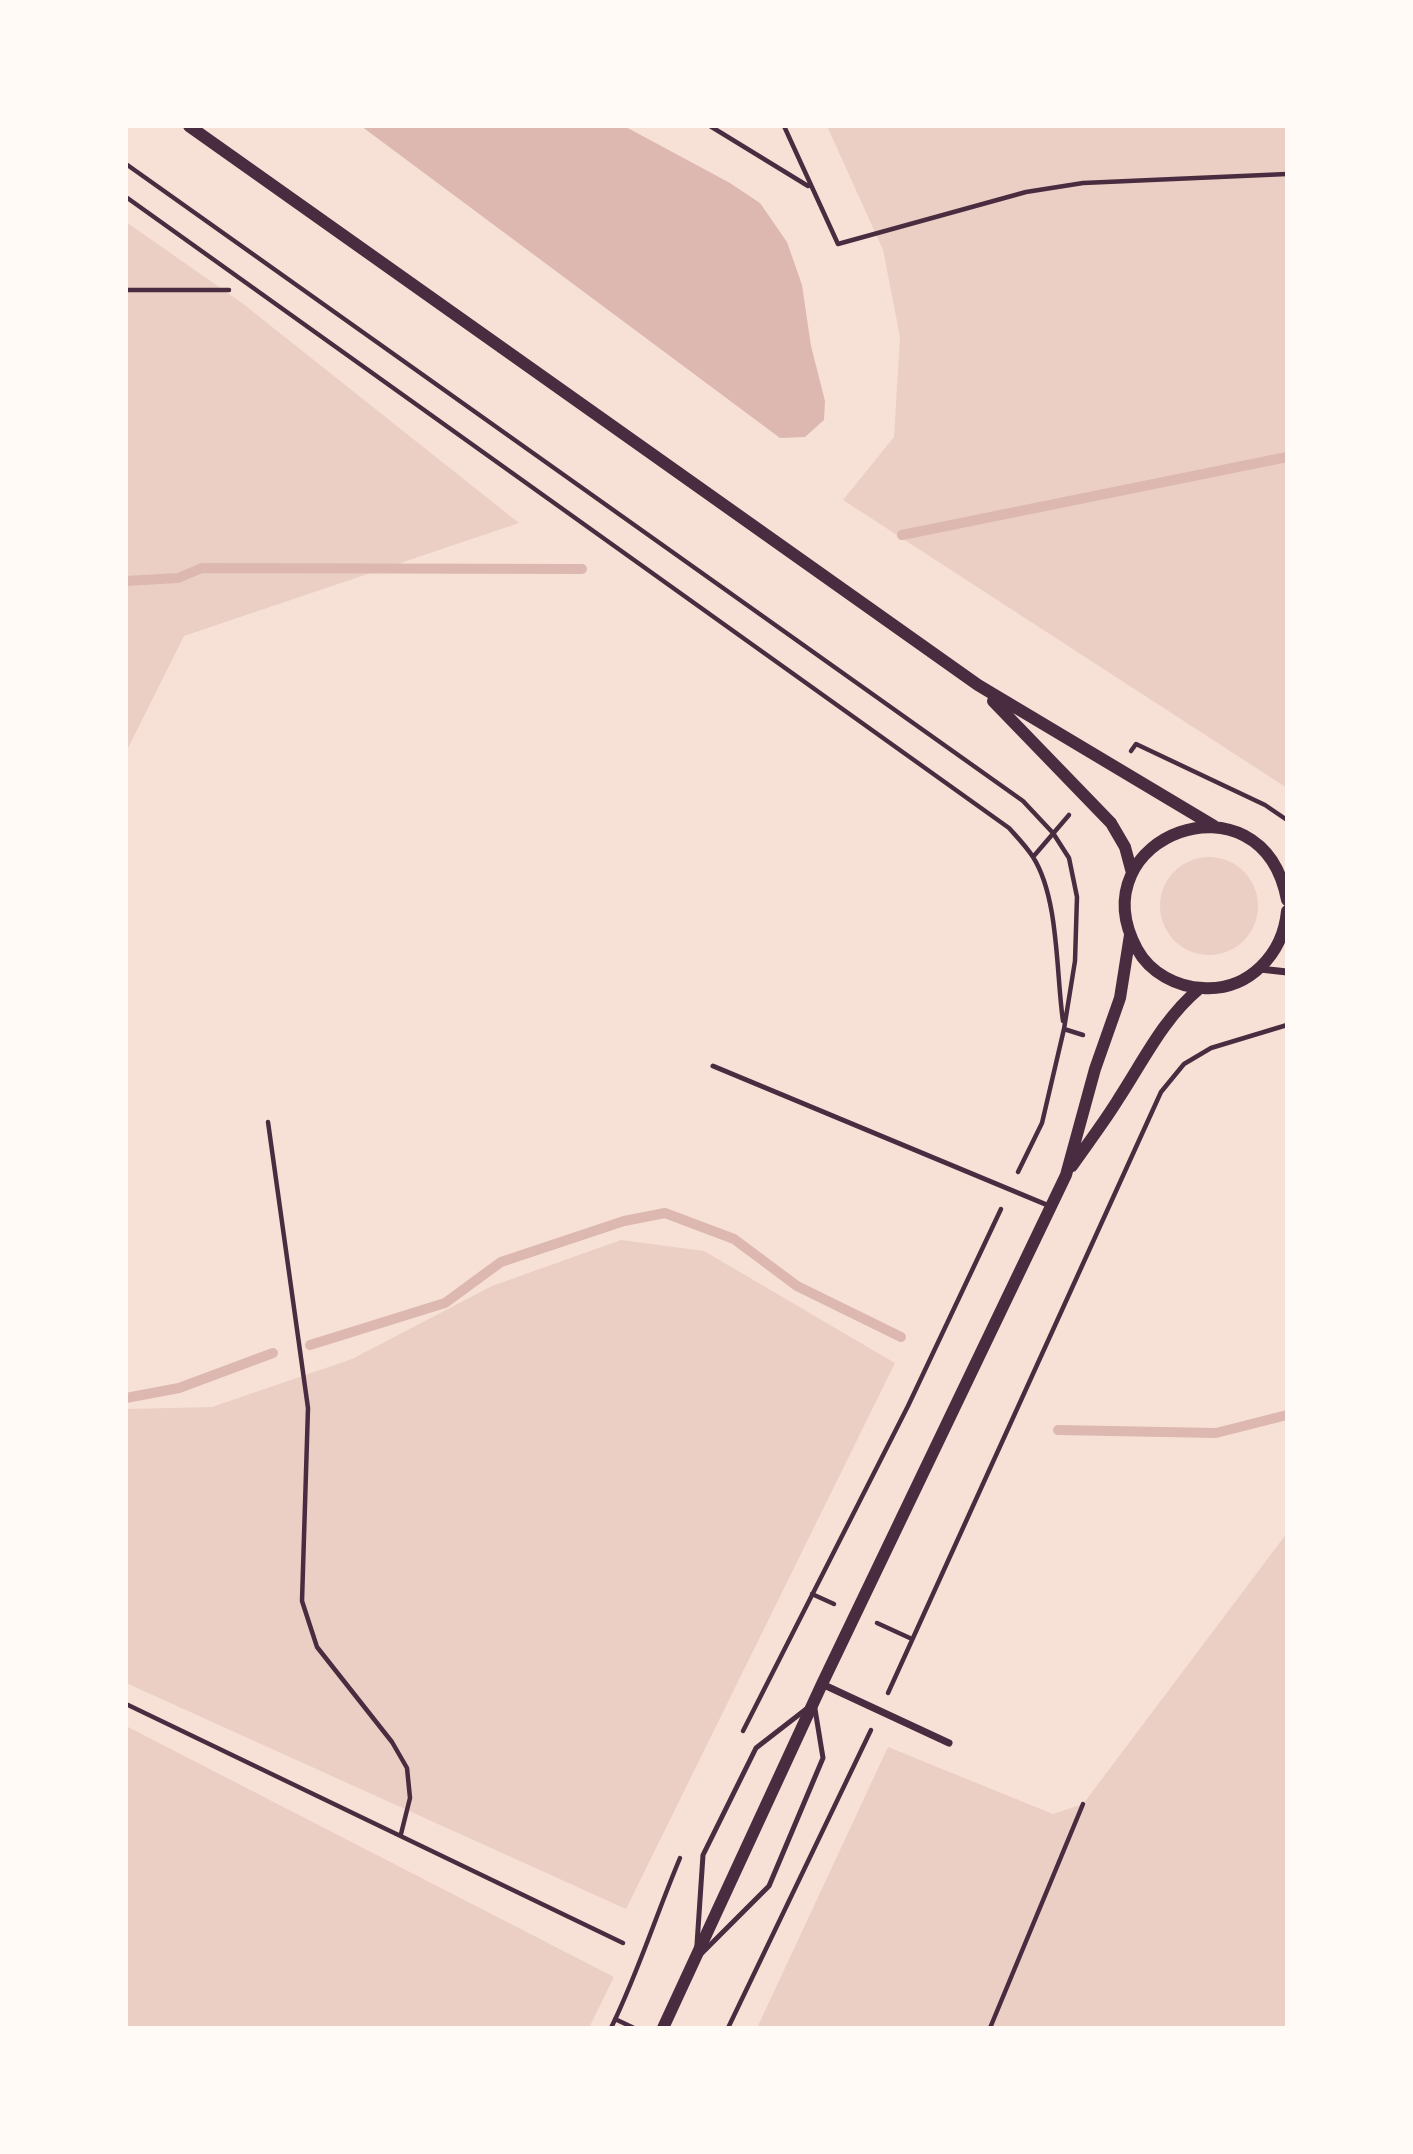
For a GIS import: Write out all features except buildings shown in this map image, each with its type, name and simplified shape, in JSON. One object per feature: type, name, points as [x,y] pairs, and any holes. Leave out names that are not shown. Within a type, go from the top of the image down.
[{"type":"street","points":[[190,126],[978,685],[1214,826],[1237,832],[1257,844],[1273,860],[1283,881],[1287,900]]},
{"type":"street","points":[[978,685],[1111,823],[1125,847],[1132,873]]},
{"type":"street","points":[[663,2028],[822,1684],[1066,1175],[1096,1069],[1120,998],[1129,935],[1125,904],[1132,873],[1143,856],[1166,837],[1194,827],[1214,826]]},
{"type":"street","points":[[1129,935],[1141,956],[1157,972],[1177,984],[1200,988],[1232,985],[1260,969],[1275,950],[1285,928],[1287,911]]},
{"type":"street","points":[[1260,969],[1287,972]]},
{"type":"street","points":[[1066,1175],[1119,1099],[1162,1026],[1177,1008],[1200,988]]},
{"type":"street","points":[[822,1684],[949,1743]]},
{"type":"lane","points":[[713,1066],[1052,1207]]},
{"type":"lane","points":[[814,1703],[823,1758],[769,1886],[696,1959],[703,1855],[756,1748],[814,1703]]},
{"type":"path","points":[[710,126],[808,186]]},
{"type":"path","points":[[784,126],[808,186],[838,244],[1026,192],[1083,183],[1287,174]]},
{"type":"path","points":[[126,164],[1023,801],[1053,833],[1069,858],[1077,897],[1075,961],[1064,1029],[1042,1123],[908,1406],[738,1740]]},
{"type":"path","points":[[126,198],[1009,828],[1033,857],[1042,878],[1051,914],[1064,1029]]},
{"type":"path","points":[[126,290],[229,290]]},
{"type":"path","points":[[728,2028],[880,1712],[1002,1437],[1161,1092],[1184,1064],[1211,1048],[1287,1025]]},
{"type":"path","points":[[268,1122],[308,1408],[302,1601],[317,1647],[392,1742],[407,1768],[410,1798],[401,1835]]},
{"type":"path","points":[[126,1704],[623,1943]]},
{"type":"path","points":[[990,2028],[1083,1804]]},
{"type":"path","points":[[611,2028],[637,1974],[658,1910],[684,1849]]},
{"type":"path","points":[[615,2019],[634,2028]]},
{"type":"shaded area","points":[[361,126],[624,126],[730,183],[760,203],[787,242],[802,285],[811,346],[825,401],[824,420],[805,437],[780,438]]},
{"type":"shaded area","points":[[827,126],[1287,126],[1287,788],[843,500],[894,437],[900,337],[883,250]]},
{"type":"shaded area","points":[[126,222],[242,303],[519,523],[184,636],[126,752]]},
{"type":"shaded area","points":[[1209,857],[1228,861],[1244,871],[1254,887],[1258,906],[1254,925],[1244,941],[1228,951],[1209,955],[1190,951],[1174,941],[1164,925],[1160,906],[1164,887],[1174,871],[1190,861]]},
{"type":"shaded area","points":[[621,1240],[704,1251],[895,1363],[626,1909],[126,1683],[126,1409],[212,1407],[352,1359],[492,1286]]},
{"type":"shaded area","points":[[1287,1533],[1287,2028],[757,2028],[888,1747],[1053,1814],[1083,1804]]},
{"type":"shaded area","points":[[126,1726],[614,1977],[589,2028],[126,2028]]},
{"type":"waterway","points":[[902,535],[1287,457]]},
{"type":"waterway","points":[[126,581],[178,578],[202,568],[582,569]]},
{"type":"waterway","points":[[310,1345],[445,1303],[501,1262],[624,1221],[665,1213],[734,1239],[797,1286],[901,1337]]},
{"type":"waterway","points":[[126,1398],[179,1388],[273,1353]]},
{"type":"waterway","points":[[1058,1430],[1216,1433],[1287,1415]]}]
